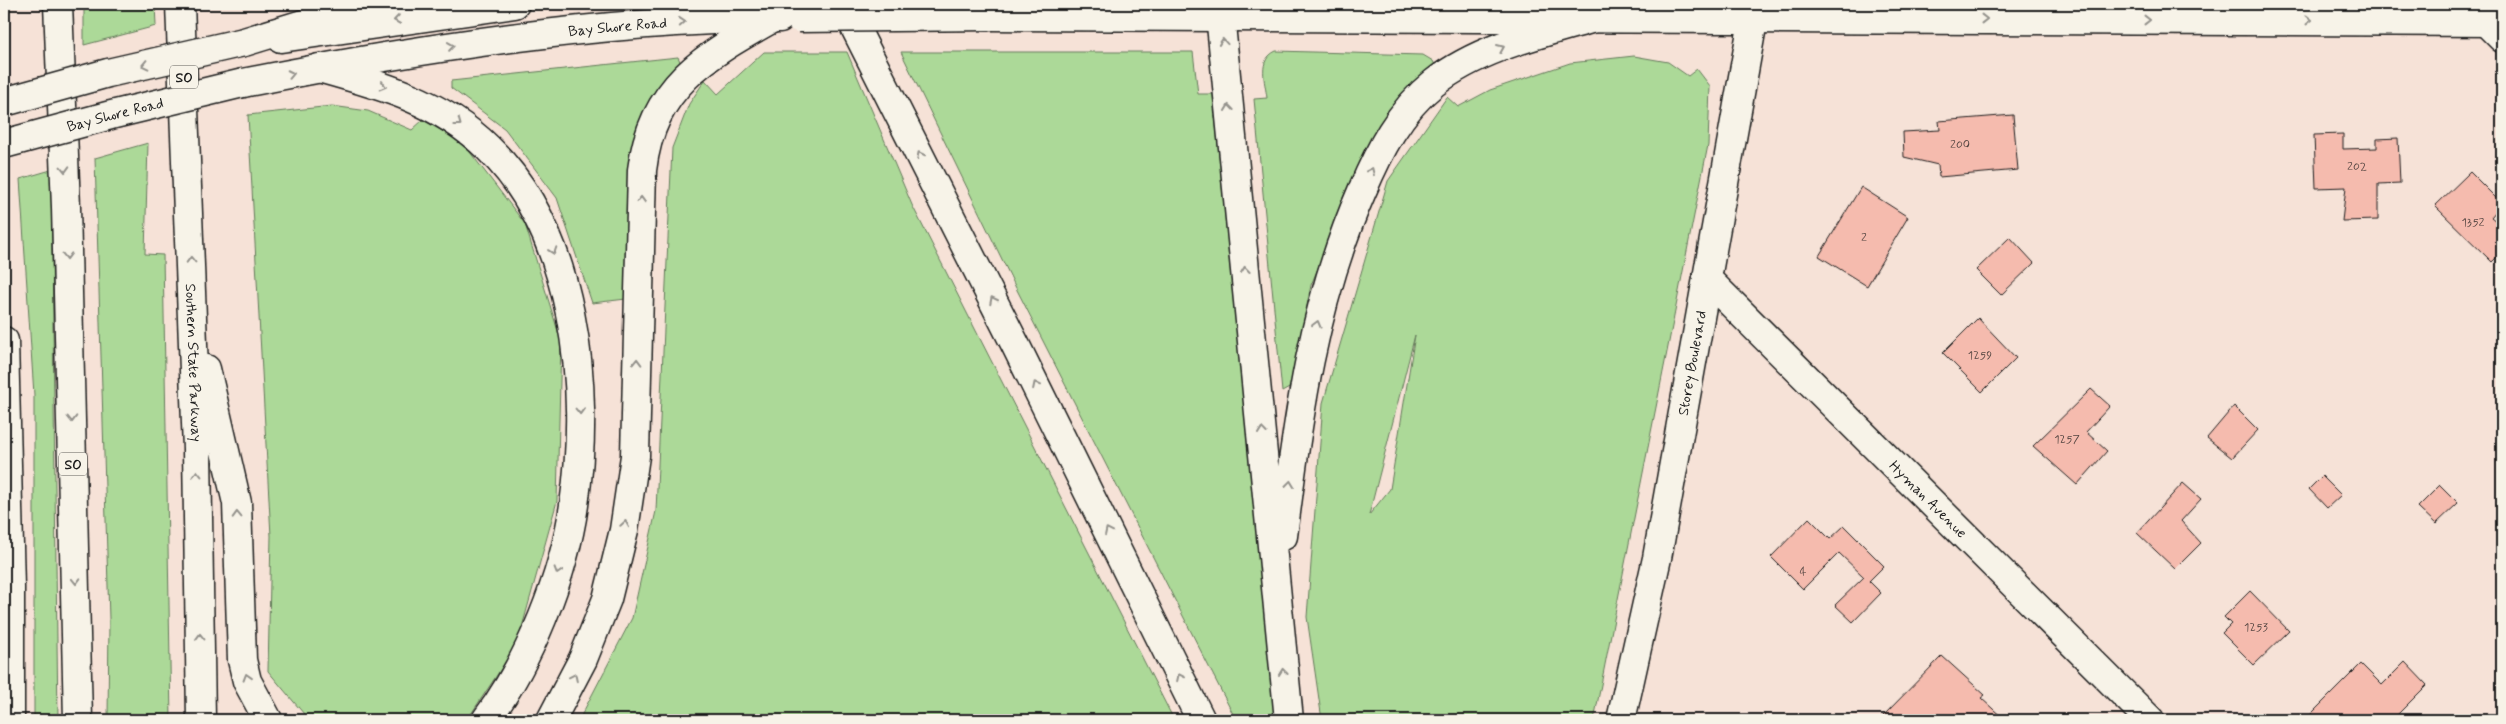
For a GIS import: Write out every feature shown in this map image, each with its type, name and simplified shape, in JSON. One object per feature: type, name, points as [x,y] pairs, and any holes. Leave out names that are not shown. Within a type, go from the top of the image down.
[{"type":"main road","name":"SO","points":[[58,4],[66,207],[78,720]]},
{"type":"main road","name":"Southern State Parkway","points":[[180,4],[192,309],[201,720]]},
{"type":"main road","points":[[4,102],[108,73],[244,42],[329,16],[359,4]]},
{"type":"main road","points":[[244,42],[327,32],[514,4]]},
{"type":"main road","points":[[843,4],[1016,344],[1201,720]]},
{"type":"main road","points":[[1220,10],[1289,720]]},
{"type":"main road","name":"Bay Shore Road","points":[[4,144],[111,115],[243,83],[448,46],[646,25],[786,18],[990,16],[1220,10],[1594,18],[1754,11],[2489,21]]},
{"type":"main road","name":"Storey Boulevard","points":[[1621,720],[1657,558],[1754,11]]},
{"type":"main road","points":[[551,720],[583,659],[607,599],[624,530],[635,456],[644,149],[663,102],[692,69],[727,44],[786,18]]},
{"type":"main road","points":[[1277,584],[1298,418],[1313,341],[1327,288],[1353,211],[1384,144],[1394,127],[1416,99],[1446,74],[1513,43],[1594,18]]},
{"type":"main road","points":[[319,68],[409,95],[453,119],[472,133],[488,148],[520,185],[543,225],[560,274],[575,348],[579,388],[580,429],[574,507],[565,546],[542,617],[514,676],[486,720]]},
{"type":"main road","name":"Hyman Avenue","points":[[1706,279],[2150,720]]},
{"type":"main road","points":[[192,309],[237,503],[242,660],[251,690],[268,720]]},
{"type":"main road","points":[[4,357],[10,588],[10,720]]},
{"type":"green space","points":[[84,4],[155,4],[156,26],[84,45]]},
{"type":"green space","points":[[1276,51],[1423,55],[1433,61],[1437,69],[1360,168],[1311,285],[1291,387],[1282,392],[1254,99],[1267,98],[1264,65],[1270,55]]},
{"type":"green space","points":[[764,52],[847,52],[912,205],[1174,720],[579,720],[632,618],[656,511],[672,148],[689,104],[705,80],[718,94]]},
{"type":"green space","points":[[901,52],[1193,52],[1198,94],[1213,94],[1275,720],[1236,720],[1015,286]]},
{"type":"green space","points":[[1634,56],[1668,62],[1688,76],[1697,69],[1710,86],[1708,145],[1594,720],[1322,720],[1307,617],[1323,403],[1388,181],[1447,97],[1458,107],[1490,90],[1570,63]],"holes":[[[1415,335],[1390,489],[1369,515]]]},
{"type":"green space","points":[[678,57],[683,68],[653,96],[632,147],[626,299],[592,303],[557,198],[505,129],[451,88],[451,81]]},
{"type":"green space","points":[[332,106],[368,111],[412,130],[423,120],[463,143],[525,224],[561,341],[557,501],[517,645],[467,720],[309,720],[268,671],[271,536],[248,115]]},
{"type":"green space","points":[[148,143],[145,254],[163,255],[171,720],[108,720],[109,619],[95,158]]},
{"type":"green space","points":[[51,170],[58,720],[34,720],[34,395],[20,179]]},
{"type":"building","points":[[2013,115],[2018,170],[1939,177],[1938,165],[1904,157],[1903,132],[1940,130],[1939,121]]},
{"type":"building","points":[[2343,134],[2343,149],[2377,148],[2377,139],[2398,138],[2400,183],[2378,184],[2378,220],[2342,221],[2346,187],[2316,188],[2314,135]]},
{"type":"building","points":[[2470,172],[2502,204],[2491,217],[2502,226],[2502,252],[2492,262],[2435,206]]},
{"type":"building","points":[[1861,187],[1908,217],[1867,286],[1819,256]]},
{"type":"building","points":[[2010,237],[2034,263],[2001,295],[1976,270]]},
{"type":"building","points":[[1978,318],[2016,358],[1982,392],[1943,353]]},
{"type":"building","points":[[2091,389],[2110,406],[2086,432],[2107,451],[2077,485],[2033,446]]},
{"type":"building","points":[[2234,406],[2258,430],[2232,458],[2207,438]]},
{"type":"building","points":[[2322,476],[2341,495],[2327,508],[2309,489]]},
{"type":"building","points":[[2183,483],[2201,499],[2181,521],[2201,543],[2175,569],[2137,533]]},
{"type":"building","points":[[2440,485],[2458,503],[2436,524],[2418,507]]},
{"type":"building","points":[[1809,518],[1830,539],[1844,526],[1884,566],[1869,581],[1881,593],[1853,622],[1835,605],[1864,577],[1839,553],[1803,589],[1771,557]]},
{"type":"building","points":[[2250,591],[2289,631],[2254,665],[2222,633],[2231,624],[2224,617]]},
{"type":"building","points":[[1942,656],[1985,695],[1981,698],[2005,720],[1887,720],[1883,716]]},
{"type":"building","points":[[2405,662],[2427,685],[2392,720],[2305,720],[2361,664],[2382,685]]}]
